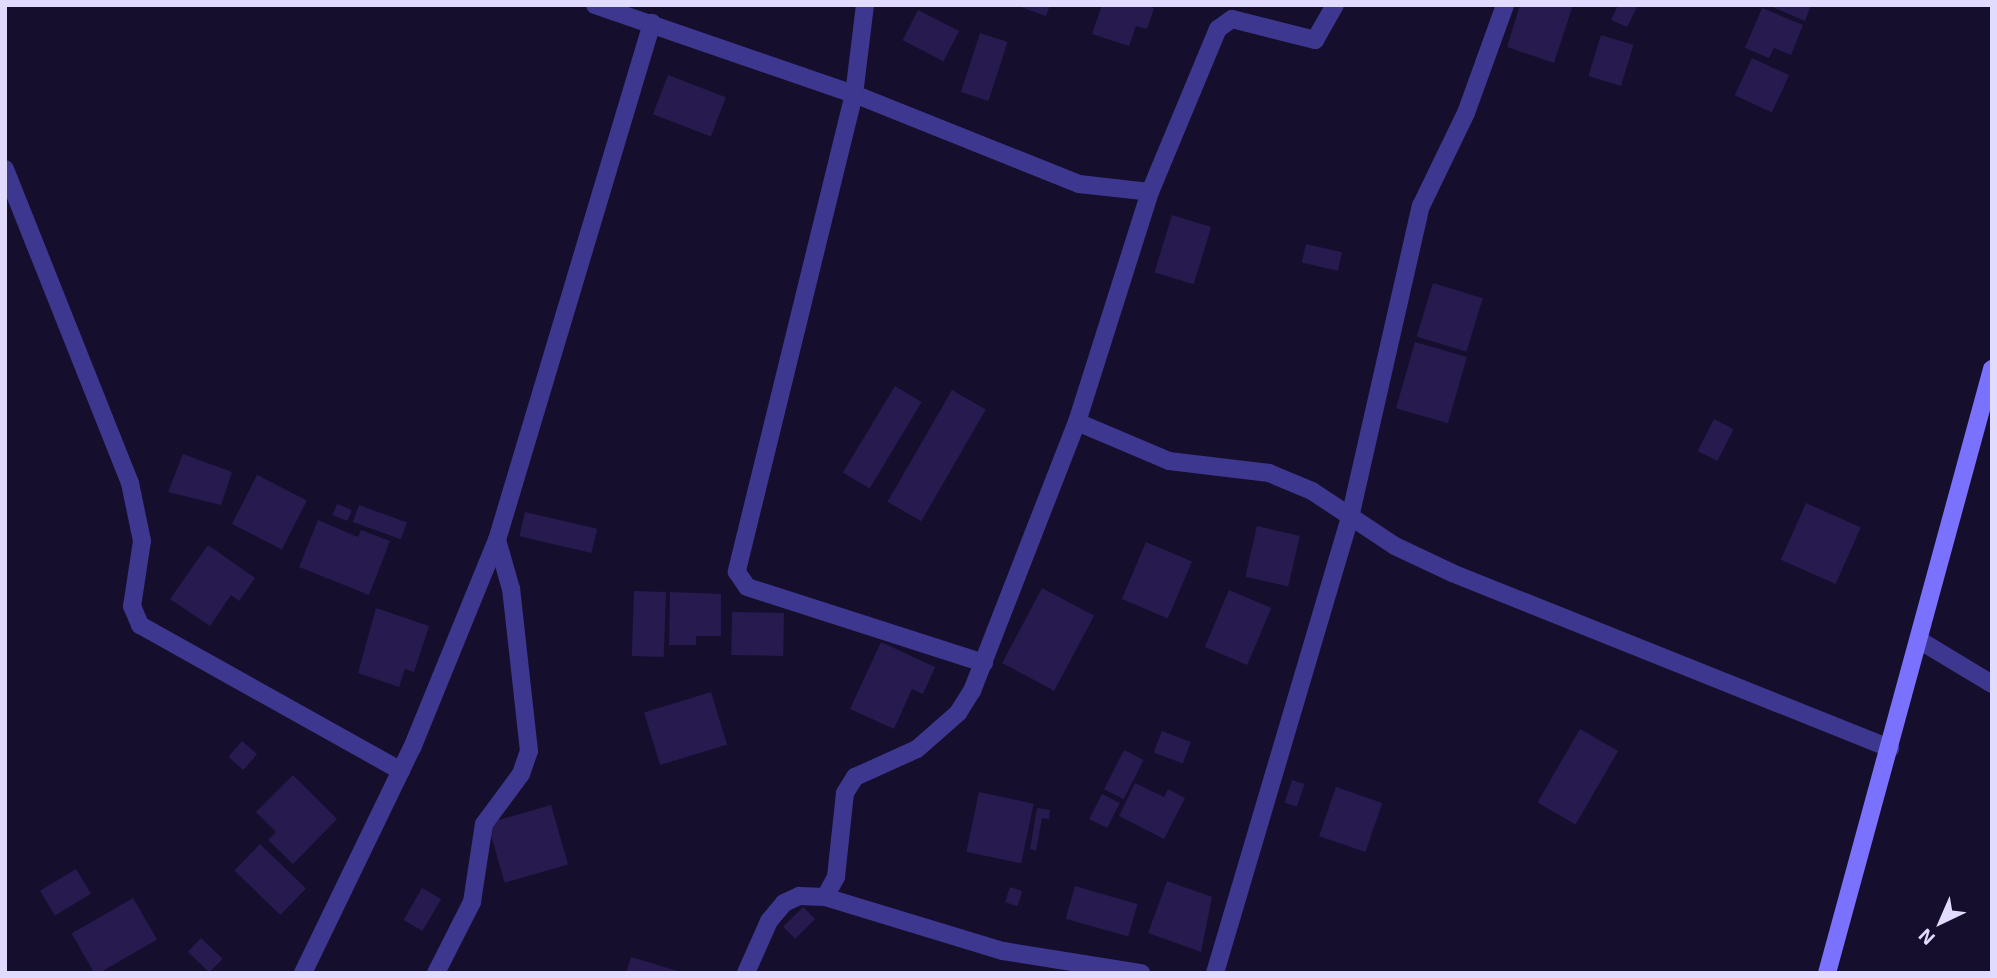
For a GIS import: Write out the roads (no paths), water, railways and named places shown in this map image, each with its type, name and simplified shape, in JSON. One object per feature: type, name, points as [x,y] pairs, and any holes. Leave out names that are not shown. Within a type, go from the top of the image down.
[{"type":"street","points":[[595,5],[854,94],[1079,184],[1150,192]]},
{"type":"street","points":[[865,5],[854,94],[737,572],[747,586],[984,663]]},
{"type":"street","points":[[825,897],[836,877],[845,793],[855,777],[917,749],[943,728],[972,691],[1077,422],[1150,192],[1224,23],[1232,19],[1315,40],[1335,5]]},
{"type":"street","points":[[1215,973],[1351,513],[1420,206],[1466,113],[1504,5]]},
{"type":"street","points":[[303,973],[401,771],[497,540],[652,23]]},
{"type":"street","points":[[5,169],[130,484],[142,541],[132,606],[140,625],[401,771]]},
{"type":"street","points":[[1827,973],[1992,369]]},
{"type":"street","points":[[1077,422],[1169,461],[1269,473],[1351,513],[1395,546],[1452,573],[1890,748]]},
{"type":"street","points":[[436,973],[472,902],[484,824],[521,774],[529,751],[512,589],[497,540]]},
{"type":"street","points":[[1919,640],[1992,684]]},
{"type":"street","points":[[746,973],[756,943],[784,903],[799,896],[825,897],[1003,951],[1141,973]]}]
